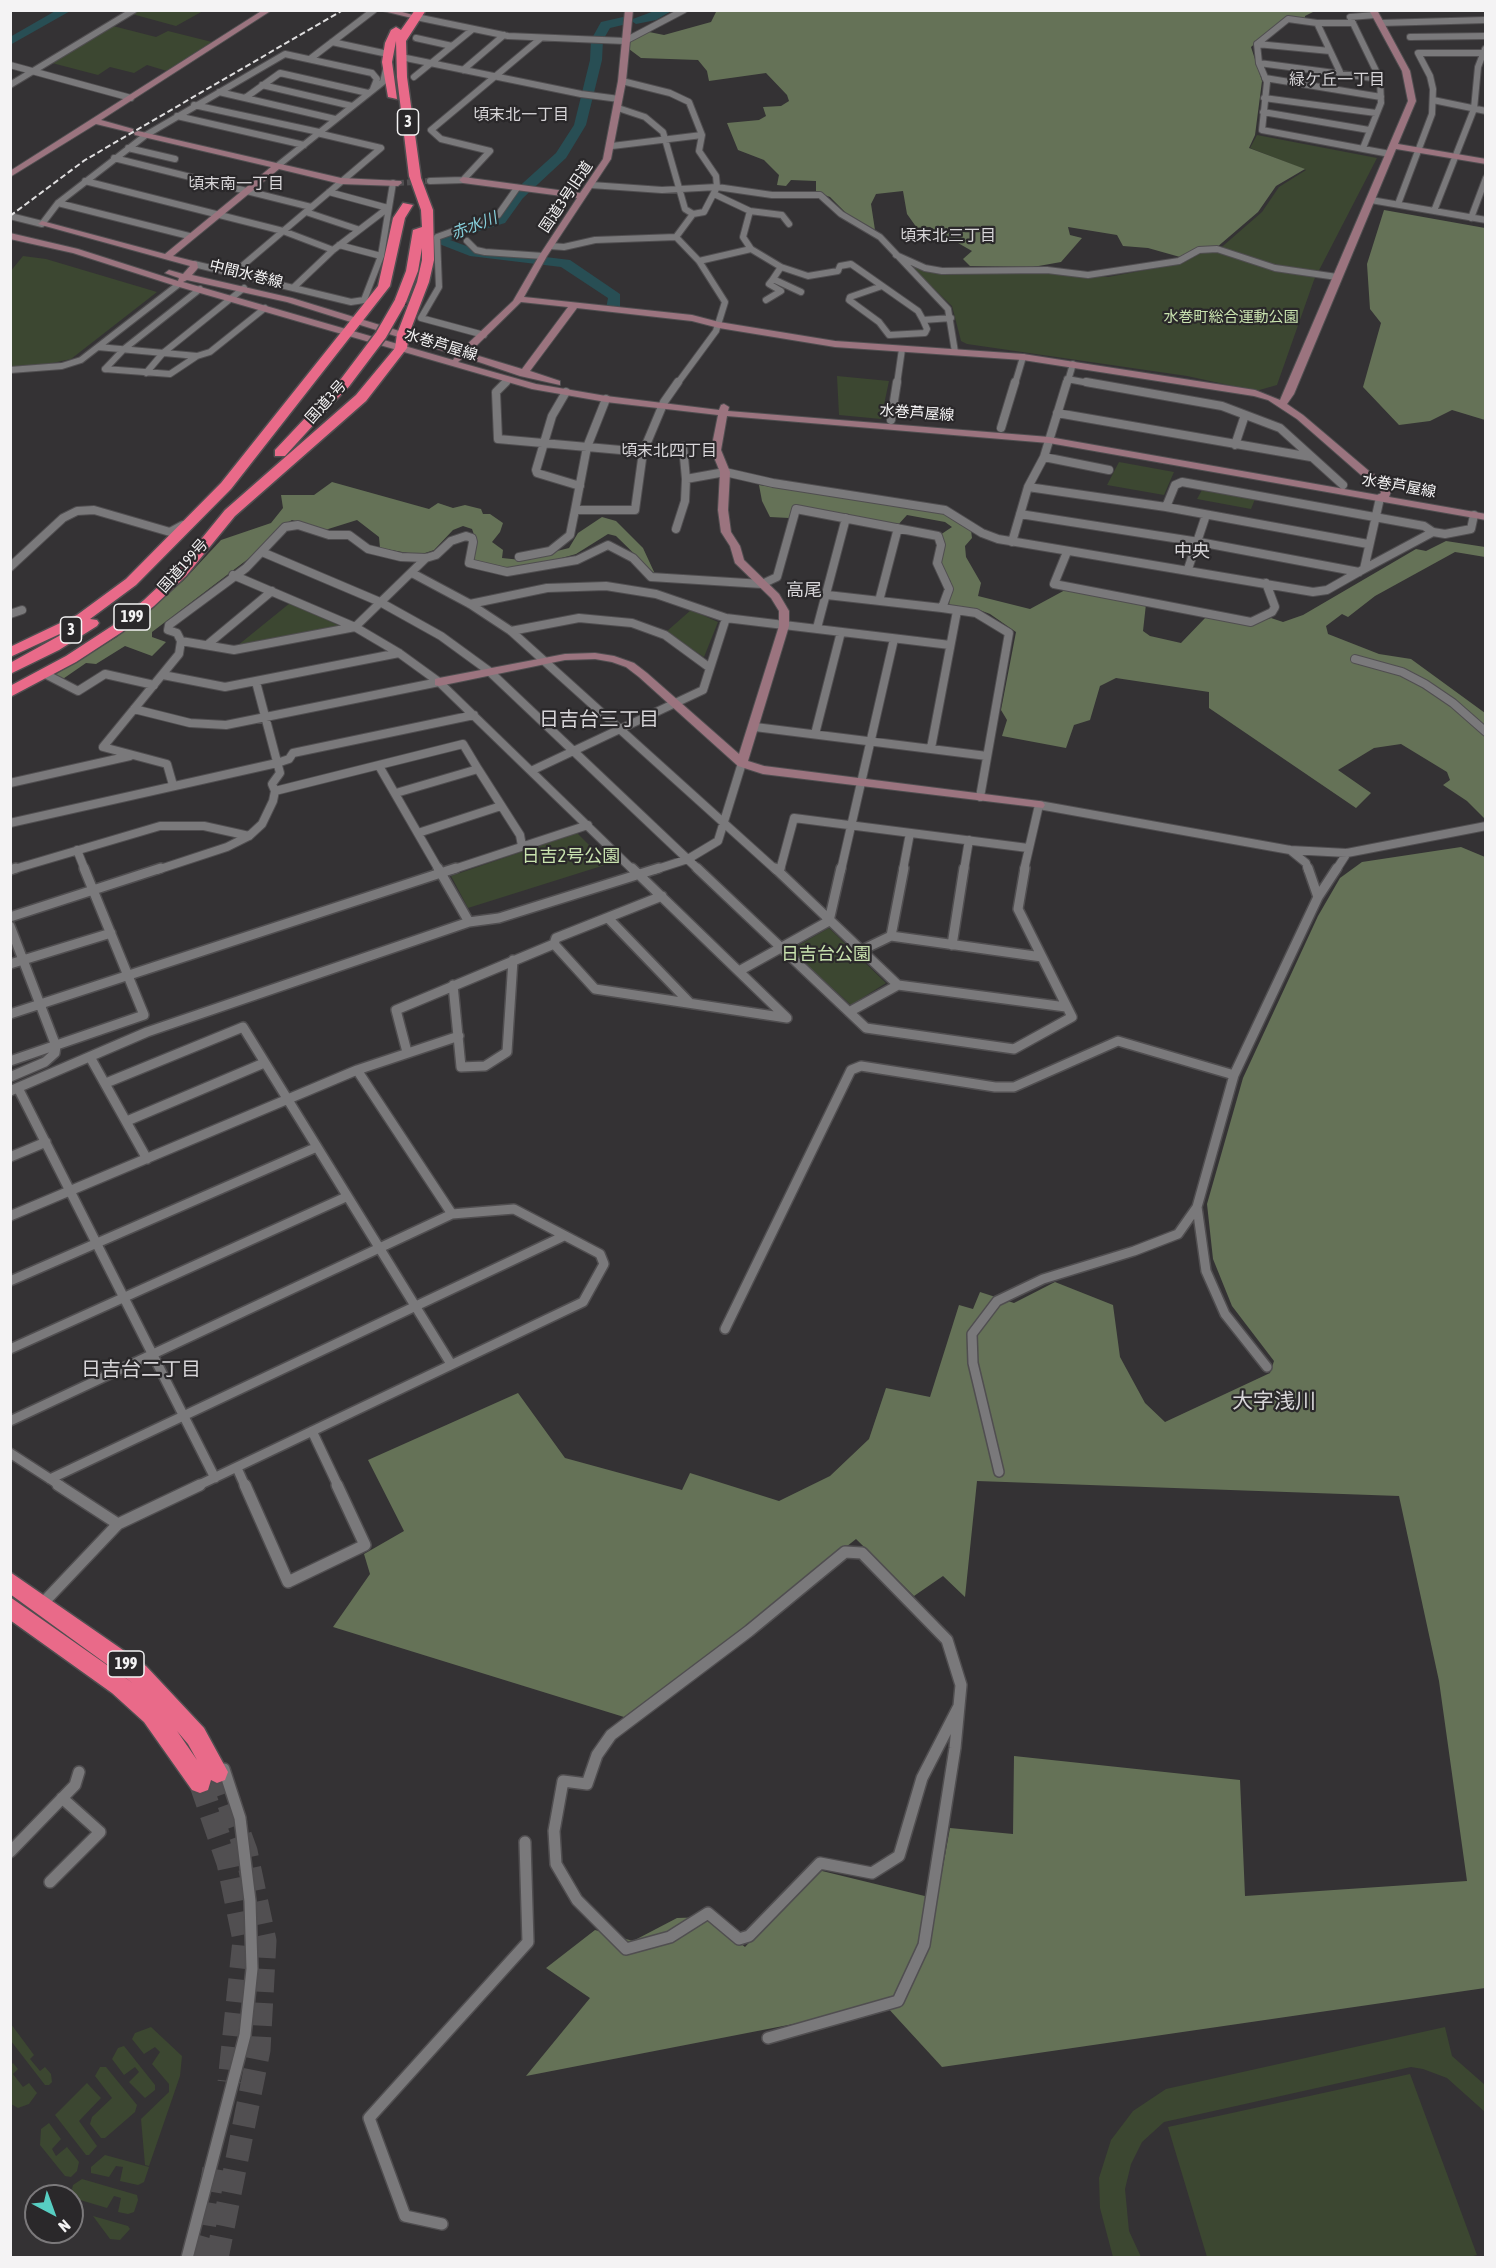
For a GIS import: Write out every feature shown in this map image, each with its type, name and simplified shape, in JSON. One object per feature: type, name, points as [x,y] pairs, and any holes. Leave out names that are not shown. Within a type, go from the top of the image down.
[{"type":"highway","name":"国道3号","points":[[10,655],[63,634],[129,596],[178,550],[381,335],[400,302],[412,271],[418,240],[419,208],[401,57],[401,41],[413,13]]},
{"type":"highway","name":"国道3号","points":[[10,684],[34,673],[109,626],[157,585],[230,513],[338,382],[369,335],[387,301],[406,241],[407,205],[388,58],[390,43],[413,13]]},
{"type":"highway","points":[[230,513],[361,398],[401,348],[403,334],[423,282],[428,260],[427,210],[416,176]]},
{"type":"highway","points":[[10,667],[88,614],[152,563],[226,486],[349,334],[384,286],[396,242],[399,218],[407,205]]},
{"type":"highway","name":"国道199号","points":[[10,692],[47,675],[117,629],[149,603],[181,573],[230,513]]},
{"type":"highway","name":"199","points":[[10,667],[79,632],[129,596]]},
{"type":"highway","points":[[10,655],[88,614]]},
{"type":"highway","name":"199","points":[[10,1581],[138,1673],[196,1736],[214,1774]]},
{"type":"highway","name":"199","points":[[10,1607],[120,1686],[144,1708],[177,1747],[214,1774]]},
{"type":"street","points":[[10,85],[134,10]]},
{"type":"street","points":[[10,175],[269,10]]},
{"type":"street","points":[[310,59],[374,10]]},
{"type":"street","points":[[382,10],[413,13],[504,35],[625,41],[684,10]]},
{"type":"street","name":"国道3号旧道","points":[[452,365],[519,299],[543,256],[581,196],[591,185],[612,146],[622,81],[629,10]]},
{"type":"street","points":[[1467,10],[1473,21]]},
{"type":"street","points":[[1363,148],[1381,97],[1380,79],[1350,17],[1354,15],[1376,16],[1401,22],[1422,19],[1485,20]]},
{"type":"street","points":[[1282,404],[1289,394],[1336,277],[1409,111],[1412,90],[1406,71],[1376,16]]},
{"type":"street","points":[[1257,44],[1288,20],[1353,23]]},
{"type":"street","points":[[1398,204],[1432,114],[1433,100],[1430,76],[1401,22]]},
{"type":"street","points":[[1317,23],[1340,72]]},
{"type":"street","points":[[414,77],[473,29]]},
{"type":"street","points":[[463,70],[504,35]]},
{"type":"street","points":[[1410,37],[1485,36]]},
{"type":"street","points":[[416,38],[452,46]]},
{"type":"street","points":[[464,180],[490,151],[441,139],[431,130],[541,38]]},
{"type":"street","points":[[167,256],[335,118],[383,82],[388,58],[332,42]]},
{"type":"street","points":[[1257,44],[1330,51]]},
{"type":"street","points":[[1257,44],[1259,63],[1265,78],[1262,130],[1363,148],[1419,151],[1485,162]]},
{"type":"street","points":[[1418,53],[1484,51],[1478,67],[1474,109],[1434,211]]},
{"type":"street","points":[[42,224],[58,203],[128,148],[138,133],[177,116],[285,54],[372,73],[377,79],[370,91]]},
{"type":"street","points":[[401,57],[618,103],[645,117],[663,132],[681,188],[685,209],[693,214],[704,213],[717,187],[716,176],[699,151],[702,135],[689,102],[683,97],[622,81]]},
{"type":"street","points":[[1259,63],[1380,79]]},
{"type":"street","points":[[10,65],[131,98]]},
{"type":"street","points":[[1478,67],[1485,68]]},
{"type":"street","points":[[252,72],[272,77]]},
{"type":"street","points":[[245,98],[272,77],[283,73],[370,91]]},
{"type":"street","points":[[1265,78],[1381,97]]},
{"type":"street","points":[[262,85],[352,106]]},
{"type":"street","points":[[219,92],[335,118]]},
{"type":"street","points":[[1264,98],[1376,113]]},
{"type":"street","points":[[1433,100],[1485,111]]},
{"type":"street","points":[[195,105],[381,148],[235,272]]},
{"type":"street","points":[[1263,112],[1369,130]]},
{"type":"street","points":[[177,116],[303,145]]},
{"type":"street","points":[[10,216],[351,302],[364,300],[381,256],[396,183],[341,182],[94,121]]},
{"type":"street","points":[[612,146],[702,135]]},
{"type":"street","points":[[128,148],[175,159]]},
{"type":"street","points":[[114,158],[311,207]]},
{"type":"street","points":[[1471,218],[1485,178]]},
{"type":"street","points":[[430,181],[464,180],[581,196]]},
{"type":"street","points":[[85,181],[283,231],[333,250]]},
{"type":"street","points":[[591,185],[641,190],[717,187],[772,195],[798,193],[820,195],[841,214],[880,237],[948,309],[955,352]]},
{"type":"street","points":[[484,335],[421,318],[439,287],[437,237],[498,216],[517,188]]},
{"type":"street","points":[[293,288],[357,229],[388,208],[329,192]]},
{"type":"street","points":[[714,194],[750,211],[782,215],[789,224]]},
{"type":"street","points":[[1371,200],[1485,220]]},
{"type":"street","points":[[58,203],[189,236]]},
{"type":"street","points":[[750,211],[743,237],[751,249],[782,267],[808,276],[838,271],[840,266],[851,264],[918,311],[927,329],[925,333],[889,335],[879,322],[849,300],[850,297],[882,286]]},
{"type":"street","points":[[306,212],[357,229]]},
{"type":"street","points":[[676,237],[693,214]]},
{"type":"street","name":"中間水巻線","points":[[10,236],[125,265],[243,288],[359,320]]},
{"type":"street","points":[[550,246],[564,247],[595,240],[676,237],[699,261],[725,302],[719,325],[653,424],[643,452],[635,510],[575,510]]},
{"type":"street","points":[[467,241],[476,250],[485,252],[543,256]]},
{"type":"street","points":[[339,245],[381,256]]},
{"type":"street","points":[[699,261],[751,249]]},
{"type":"street","points":[[896,255],[925,268],[942,271],[1027,269],[1088,275],[1179,261],[1199,250],[1217,249],[1275,268],[1303,274],[1336,277]]},
{"type":"street","points":[[10,370],[69,365],[81,360],[179,284],[194,268],[194,264]]},
{"type":"street","name":"中間水巻線","points":[[125,265],[179,284],[349,334]]},
{"type":"street","points":[[766,300],[781,291],[769,284],[782,267]]},
{"type":"street","points":[[773,279],[801,292]]},
{"type":"street","points":[[146,373],[163,353],[243,288]]},
{"type":"street","points":[[200,290],[124,349],[105,369],[170,375],[196,356],[210,351],[265,308]]},
{"type":"street","points":[[519,299],[573,307],[692,318],[719,325],[835,344],[1023,357],[1234,388],[1263,395],[1282,404],[1387,489],[1376,517],[1362,571]]},
{"type":"street","points":[[523,374],[573,307]]},
{"type":"street","points":[[923,320],[951,318]]},
{"type":"street","name":"水巻芦屋線","points":[[359,320],[523,374],[664,405]]},
{"type":"street","name":"水巻芦屋線","points":[[349,334],[508,380],[606,399],[1132,447],[1343,485],[1383,496],[1485,510]]},
{"type":"street","points":[[98,347],[196,356]]},
{"type":"street","points":[[891,420],[902,349]]},
{"type":"street","points":[[1001,428],[1023,357]]},
{"type":"street","points":[[1012,542],[1029,487],[1044,457],[1073,364]]},
{"type":"street","points":[[1067,378],[1222,406],[1280,428],[1343,485]]},
{"type":"street","points":[[508,380],[496,392],[498,439],[643,452]]},
{"type":"street","points":[[566,392],[552,416],[537,473],[580,486]]},
{"type":"street","points":[[519,557],[550,551],[570,535],[587,447],[606,399]]},
{"type":"street","points":[[215,1478],[126,1297],[46,1142],[14,1090],[147,1032],[469,922],[499,918],[688,859],[718,841],[725,825],[784,626],[784,611],[776,596],[739,561],[735,546],[726,532],[723,510],[725,472],[716,450],[723,410]]},
{"type":"street","name":"水巻芦屋線","points":[[723,410],[1001,428],[1383,496],[1485,517]]},
{"type":"street","points":[[1057,413],[1313,457]]},
{"type":"street","points":[[1235,445],[1245,415]]},
{"type":"street","points":[[676,529],[685,501],[683,446]]},
{"type":"street","points":[[1044,457],[1109,470]]},
{"type":"street","points":[[686,479],[725,472],[773,483],[945,510],[981,533],[1012,542],[1188,569],[1313,592],[1327,590],[1433,532]]},
{"type":"street","points":[[1166,507],[1175,485],[1182,482],[1424,526],[1433,532],[1445,534],[1471,529],[1474,515]]},
{"type":"street","points":[[10,567],[63,518],[77,511],[94,510],[170,532],[180,529],[210,496],[226,486]]},
{"type":"street","points":[[1029,487],[1166,507],[1368,544]]},
{"type":"street","points":[[173,785],[167,764],[103,747],[179,654],[181,641],[177,633],[168,630],[169,625],[233,575],[246,568],[285,527],[298,525],[329,535],[349,536],[368,549],[401,557],[426,558],[436,555],[451,541],[466,536],[472,538],[473,542],[469,563],[474,566],[520,572],[577,560],[608,545],[633,558],[651,577],[762,584],[777,577],[796,509],[938,536],[941,545],[937,562],[949,589],[942,608]]},
{"type":"street","points":[[1020,514],[1199,542],[1362,571]]},
{"type":"street","points":[[1188,569],[1199,542],[1206,515]]},
{"type":"street","points":[[817,628],[846,518]]},
{"type":"street","points":[[879,601],[898,528]]},
{"type":"street","points":[[88,614],[173,537],[170,532]]},
{"type":"street","points":[[262,552],[380,602],[441,636],[489,671],[866,1029],[1014,1049],[1072,1017],[1018,909],[1028,848],[1040,805]]},
{"type":"street","points":[[1067,552],[1054,584],[1251,622],[1272,612],[1275,607],[1266,583]]},
{"type":"street","points":[[181,641],[234,650],[355,627],[426,558]]},
{"type":"street","points":[[412,573],[470,604],[511,631],[547,661],[779,872],[898,984],[1066,1006]]},
{"type":"street","points":[[233,575],[355,627],[399,653],[439,682],[533,770],[787,1018],[595,990],[554,944]]},
{"type":"street","points":[[470,604],[547,588],[606,586],[656,594],[726,618],[950,645]]},
{"type":"street","points":[[207,645],[272,591]]},
{"type":"street","points":[[827,595],[942,608],[985,616],[1009,633],[980,797]]},
{"type":"street","points":[[10,614],[22,610]]},
{"type":"street","points":[[931,748],[957,611]]},
{"type":"street","points":[[511,631],[579,618],[632,623],[665,635],[710,668]]},
{"type":"street","points":[[533,770],[703,690],[726,618]]},
{"type":"street","points":[[815,734],[842,632]]},
{"type":"street","points":[[739,971],[830,921],[894,639]]},
{"type":"street","points":[[163,675],[219,687],[399,653]]},
{"type":"street","points":[[134,709],[208,725],[226,725],[578,655],[614,659],[630,665],[742,764],[764,771],[1040,805],[1290,850],[1347,853],[1485,826]]},
{"type":"street","points":[[1355,659],[1402,672],[1425,684],[1453,703],[1485,732]]},
{"type":"street","points":[[47,675],[78,691],[105,674],[154,685]]},
{"type":"street","points":[[10,917],[227,847],[249,836],[267,816],[275,791],[272,784],[280,773],[263,718],[255,682]]},
{"type":"street","points":[[10,822],[277,763],[289,759],[292,753],[474,715]]},
{"type":"street","points":[[755,727],[987,756]]},
{"type":"street","points":[[275,791],[463,744],[520,835],[522,846]]},
{"type":"street","points":[[10,783],[132,756]]},
{"type":"street","points":[[379,766],[469,922]]},
{"type":"street","points":[[396,793],[478,769]]},
{"type":"street","points":[[418,833],[501,806]]},
{"type":"street","points":[[779,872],[794,818],[1028,848]]},
{"type":"street","points":[[10,870],[134,832],[183,824],[249,836]]},
{"type":"street","points":[[10,1014],[588,825]]},
{"type":"street","points":[[891,936],[910,833]]},
{"type":"street","points":[[952,945],[969,840]]},
{"type":"street","points":[[10,1060],[144,1016],[77,850]]},
{"type":"street","points":[[1290,850],[1306,862],[1318,897]]},
{"type":"street","points":[[999,1472],[973,1363],[972,1334],[997,1301],[1042,1279],[1134,1251],[1178,1234],[1197,1208],[1234,1075],[1318,897],[1347,853]]},
{"type":"street","points":[[554,944],[556,938],[662,896]]},
{"type":"street","points":[[608,918],[690,1003]]},
{"type":"street","points":[[10,926],[25,960],[56,1046],[55,1053],[45,1062],[10,1077]]},
{"type":"street","points":[[10,964],[111,933]]},
{"type":"street","points":[[862,950],[891,936],[1042,957]]},
{"type":"street","points":[[407,1052],[396,1010],[554,944]]},
{"type":"street","points":[[453,985],[461,1067],[485,1066],[507,1052],[513,960]]},
{"type":"street","points":[[849,1012],[898,984]]},
{"type":"street","points":[[106,1083],[243,1027],[346,1197],[417,1305],[451,1364]]},
{"type":"street","points":[[10,1216],[287,1099],[407,1052],[459,1036]]},
{"type":"street","points":[[725,1329],[851,1071],[861,1065],[995,1087],[1014,1087],[1118,1041],[1234,1075]]},
{"type":"street","points":[[90,1057],[147,1159]]},
{"type":"street","points":[[126,1121],[264,1063]]},
{"type":"street","points":[[357,1071],[452,1214]]},
{"type":"street","points":[[10,1156],[46,1142]]},
{"type":"street","points":[[10,1281],[317,1147]]},
{"type":"street","points":[[10,1349],[346,1197]]},
{"type":"street","points":[[1197,1208],[1206,1271],[1225,1314],[1267,1367]]},
{"type":"street","points":[[10,1421],[452,1214],[514,1209],[600,1254],[604,1264],[583,1302],[118,1524],[43,1604]]},
{"type":"street","points":[[50,1479],[182,1414],[564,1236]]},
{"type":"street","points":[[237,1467],[288,1582],[365,1545],[312,1431]]},
{"type":"street","points":[[10,1453],[118,1524]]},
{"type":"street","points":[[768,2038],[898,2001],[924,1945],[958,1708],[961,1685],[947,1640],[862,1553],[845,1552],[749,1631],[618,1728],[597,1755],[586,1784],[563,1781],[554,1831],[556,1864],[577,1900],[626,1949],[670,1937],[708,1913],[739,1939],[749,1936],[820,1863],[872,1873],[899,1856],[922,1779],[958,1708]]},
{"type":"street","points":[[10,1852],[75,1785],[79,1772]]},
{"type":"street","points":[[187,2258],[245,2035],[252,1969],[250,1901],[240,1818],[214,1774]]},
{"type":"street","points":[[50,1882],[100,1832],[62,1798]]},
{"type":"street","points":[[442,2224],[405,2216],[369,2118],[528,1942],[525,1842]]},
{"type":"green space","points":[[712,10],[1315,11],[1305,16],[1305,23],[1281,21],[1251,47],[1262,81],[1255,135],[1249,148],[1305,169],[1276,186],[1258,212],[1216,248],[1196,248],[1180,257],[1148,248],[1123,246],[1117,235],[1068,227],[1070,235],[1082,238],[1061,262],[1033,267],[970,266],[963,259],[972,251],[930,227],[917,228],[907,214],[903,191],[876,194],[871,204],[875,230],[846,213],[830,197],[816,192],[816,181],[791,180],[786,186],[777,185],[779,175],[764,160],[738,150],[727,123],[759,120],[766,116],[763,107],[781,106],[789,101],[787,95],[766,73],[709,81],[707,71],[698,60],[641,58],[629,49],[629,41],[644,31],[664,35],[711,22],[716,12]]},
{"type":"green space","points":[[139,11],[203,11],[176,26],[132,14]]},
{"type":"green space","points":[[113,26],[156,37],[168,31],[212,42],[167,71],[147,65],[134,73],[110,67],[98,75],[52,63]]},
{"type":"green space","name":"水巻町総合運動公園","points":[[1257,135],[1377,158],[1314,280],[1277,385],[1256,391],[1187,376],[967,344],[961,341],[952,306],[907,263],[924,270],[1045,272],[1108,277],[1183,263],[1202,252],[1216,252],[1262,212],[1279,187],[1306,170],[1250,148]]},
{"type":"green space","points":[[1384,210],[1485,228],[1485,420],[1452,410],[1430,421],[1399,425],[1363,387],[1381,323],[1370,309],[1367,264]]},
{"type":"green space","points":[[23,256],[46,259],[157,292],[71,359],[11,372],[10,272]]},
{"type":"green space","points":[[837,376],[889,381],[881,419],[839,415]]},
{"type":"green space","points":[[1119,462],[1174,472],[1164,495],[1107,485]]},
{"type":"green space","points":[[332,482],[429,509],[438,503],[453,508],[465,505],[481,509],[483,514],[490,514],[503,523],[500,532],[492,542],[503,550],[502,558],[521,560],[569,548],[578,533],[602,517],[616,521],[643,548],[655,574],[616,536],[608,534],[576,554],[519,570],[475,563],[473,560],[477,543],[472,529],[463,526],[453,530],[434,550],[419,555],[380,548],[379,537],[357,520],[325,530],[292,520],[280,527],[252,556],[152,632],[152,637],[166,642],[152,656],[125,646],[96,664],[86,663],[57,683],[48,679],[117,637],[183,581],[221,540],[271,523],[283,508],[281,495],[314,495]]},
{"type":"green space","points":[[759,485],[945,512],[971,530],[972,538],[965,546],[966,557],[981,583],[978,596],[1030,609],[1067,589],[1146,604],[1143,631],[1150,636],[1181,643],[1207,616],[1252,624],[1271,618],[1283,622],[1303,615],[1416,549],[1426,551],[1446,541],[1485,547],[1485,557],[1455,552],[1375,596],[1348,617],[1342,614],[1326,626],[1328,634],[1379,654],[1411,659],[1485,713],[1485,819],[1467,801],[1443,785],[1450,780],[1447,772],[1401,744],[1374,748],[1338,770],[1371,793],[1356,808],[1209,708],[1209,692],[1116,678],[1100,686],[1090,720],[1074,725],[1066,748],[1002,736],[1007,720],[1001,710],[1016,632],[990,614],[977,609],[949,606],[951,582],[940,562],[940,535],[952,527],[945,522],[907,515],[897,526],[794,506],[789,518],[770,517],[762,501]]},
{"type":"green space","points":[[1202,490],[1255,499],[1251,509],[1197,499]]},
{"type":"green space","points":[[290,603],[340,626],[237,646]]},
{"type":"green space","points":[[691,610],[718,622],[704,657],[666,632]]},
{"type":"green space","name":"日吉2号公園","points":[[577,833],[608,864],[468,908],[451,876]]},
{"type":"green space","points":[[1461,847],[1485,857],[1485,1988],[942,2067],[886,2006],[526,2076],[590,1998],[546,1968],[595,1930],[633,1941],[677,1918],[708,1917],[745,1947],[818,1870],[937,1899],[950,1828],[1013,1834],[1014,1756],[1240,1780],[1245,1896],[1467,1881],[1439,1681],[1399,1496],[977,1481],[965,1597],[943,1576],[914,1596],[856,1539],[746,1627],[624,1717],[333,1627],[370,1574],[364,1554],[404,1531],[368,1460],[518,1393],[565,1458],[682,1490],[690,1473],[779,1501],[830,1476],[869,1439],[886,1388],[930,1397],[959,1305],[973,1309],[980,1292],[1014,1303],[1055,1282],[1113,1305],[1120,1357],[1145,1403],[1165,1422],[1270,1373],[1274,1361],[1232,1306],[1213,1259],[1207,1204],[1243,1078],[1318,916],[1340,878],[1362,862]]},
{"type":"green space","name":"日吉台公園","points":[[829,928],[886,983],[851,1005],[790,950]]},
{"type":"green space","points":[[11,2024],[34,2055],[30,2059],[40,2071],[45,2067],[51,2074],[52,2082],[49,2085],[45,2085],[11,2041]]},
{"type":"green space","points":[[151,2027],[182,2056],[180,2076],[149,2166],[145,2165],[141,2119],[169,2092],[169,2084],[152,2064],[160,2052],[155,2047],[144,2054],[132,2039],[135,2033]]},
{"type":"green space","points":[[1445,2027],[1452,2056],[1485,2085],[1485,2112],[1447,2078],[1411,2067],[1164,2122],[1142,2142],[1131,2164],[1125,2189],[1129,2231],[1141,2257],[1113,2257],[1100,2208],[1099,2178],[1111,2140],[1133,2111],[1166,2089]]},
{"type":"green space","points":[[124,2046],[155,2085],[155,2090],[145,2098],[129,2082],[139,2072],[135,2067],[124,2075],[112,2059],[118,2048]]},
{"type":"green space","points":[[13,2063],[18,2069],[13,2074],[23,2087],[29,2083],[37,2093],[29,2104],[18,2108],[11,2104],[11,2065]]},
{"type":"green space","points":[[100,2067],[106,2067],[137,2105],[135,2112],[105,2138],[101,2138],[90,2124],[92,2117],[112,2098],[95,2076]]},
{"type":"green space","points":[[1410,2074],[1477,2255],[1465,2258],[1207,2257],[1168,2127]]},
{"type":"green space","points":[[87,2083],[101,2098],[79,2121],[97,2146],[89,2155],[86,2155],[55,2115]]},
{"type":"green space","points":[[49,2123],[61,2139],[52,2149],[56,2156],[67,2147],[79,2162],[77,2171],[71,2177],[65,2176],[40,2145],[41,2129]]},
{"type":"green space","points":[[105,2155],[149,2167],[144,2182],[138,2185],[120,2181],[123,2167],[116,2166],[109,2177],[91,2173],[91,2167]]},
{"type":"green space","points":[[82,2179],[137,2195],[138,2200],[134,2212],[128,2214],[118,2212],[121,2198],[114,2196],[107,2208],[84,2201],[84,2184],[74,2184]]},
{"type":"green space","points":[[93,2216],[128,2226],[130,2229],[120,2240],[110,2239]]},
{"type":"waterway","points":[[10,42],[66,10]]},
{"type":"waterway","name":"赤水川","points":[[636,20],[656,16],[667,10]]},
{"type":"waterway","name":"赤水川","points":[[613,309],[615,297],[565,263],[470,252],[441,242],[447,235],[500,220],[518,195],[561,155],[580,125],[586,93],[596,60],[597,40],[605,25],[623,21]]},
{"type":"tunnel","points":[[398,183],[430,181]]},
{"type":"tunnel","points":[[217,1772],[246,1851],[265,1941],[259,2050],[217,2258]]},
{"type":"tunnel","points":[[200,1782],[228,1863],[244,1940],[229,2082]]},
{"type":"tunnel","points":[[196,2258],[203,2235],[214,2168]]},
{"type":"railway","points":[[10,216],[85,160],[343,10]]},
{"type":"district","name":"緑ケ丘一丁目","points":[[1337,80]]},
{"type":"district","name":"頃末北一丁目","points":[[521,115]]},
{"type":"district","name":"頃末南一丁目","points":[[236,184]]},
{"type":"district","name":"頃末北三丁目","points":[[948,236]]},
{"type":"district","name":"頃末北四丁目","points":[[669,451]]},
{"type":"district","name":"中央","points":[[1192,551]]},
{"type":"district","name":"高尾","points":[[804,590]]},
{"type":"district","name":"日吉台三丁目","points":[[599,720]]},
{"type":"district","name":"日吉台二丁目","points":[[141,1370]]},
{"type":"district","name":"大字浅川","points":[[1274,1401]]}]
